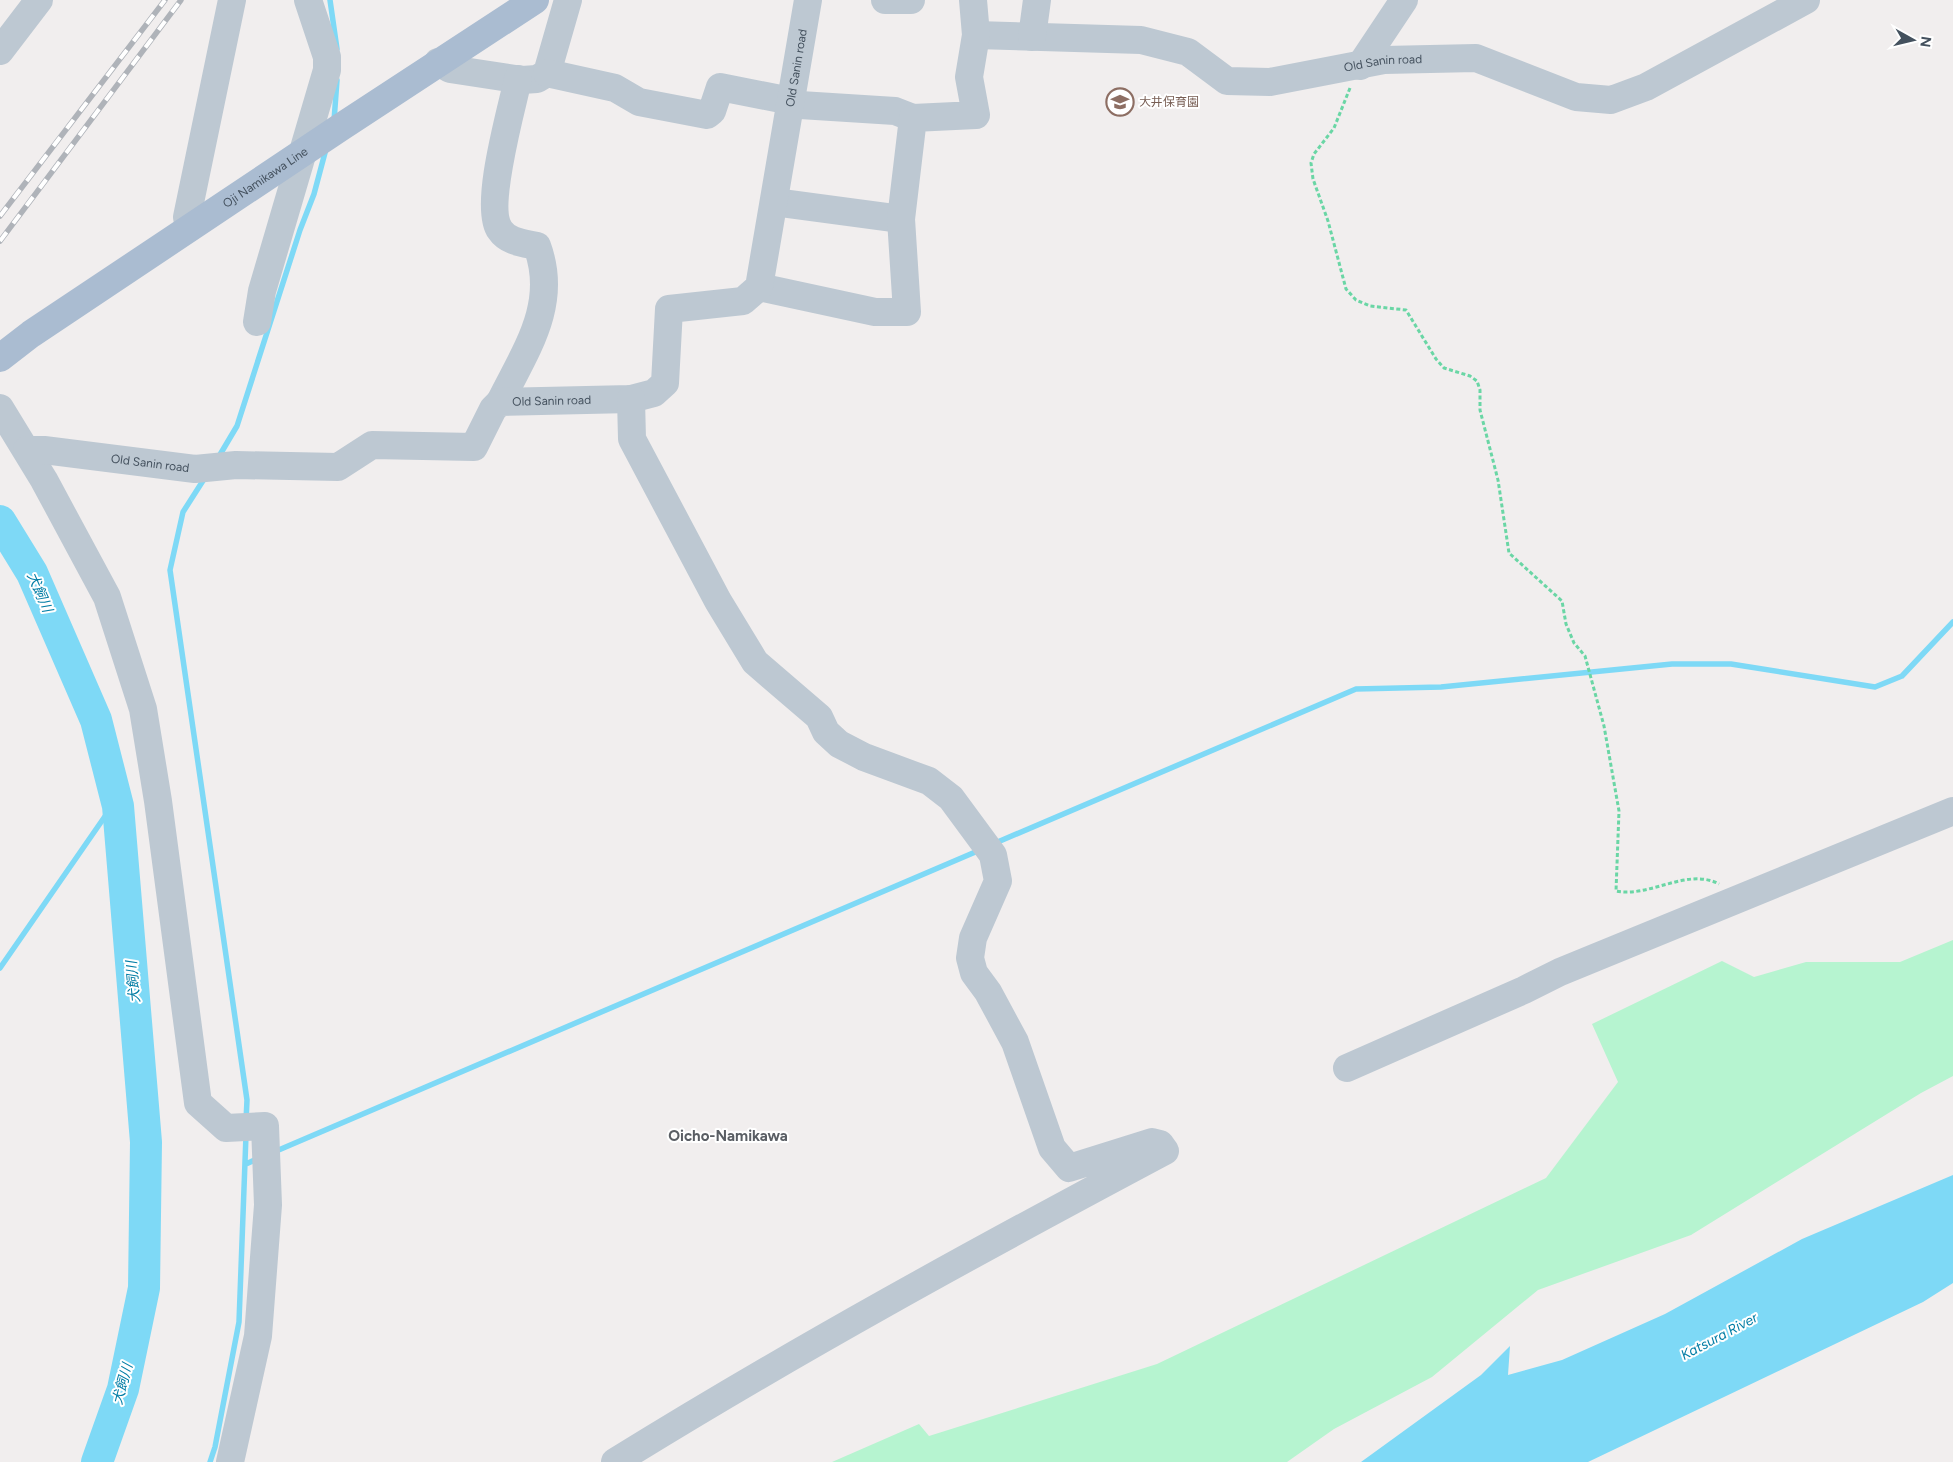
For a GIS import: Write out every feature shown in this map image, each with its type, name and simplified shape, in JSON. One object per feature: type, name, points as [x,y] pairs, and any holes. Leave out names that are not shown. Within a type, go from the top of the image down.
[{"type":"main road","name":"Oji Namikawa Line","points":[[0,358],[31,334],[341,126],[535,0]]},
{"type":"street","points":[[0,51],[39,0]]},
{"type":"street","points":[[189,228],[188,217],[232,0]]},
{"type":"street","points":[[257,322],[262,291],[306,150],[328,70],[327,57],[308,0]]},
{"type":"street","points":[[547,73],[568,0]]},
{"type":"street","name":"Old Sanin road","points":[[27,450],[44,450],[195,469],[236,465],[338,468],[372,445],[474,448],[493,410],[500,402],[631,399],[654,392],[666,382],[669,309],[743,301],[759,287],[808,0]]},
{"type":"street","points":[[884,0],[911,0]]},
{"type":"street","points":[[438,62],[450,69],[518,79],[536,79],[547,73],[615,88],[639,102],[707,115],[712,112],[720,87],[791,101],[800,105],[895,111],[913,118],[976,116],[969,77],[976,35],[973,0]]},
{"type":"street","points":[[1032,37],[1037,0]]},
{"type":"street","points":[[1360,66],[1404,0]]},
{"type":"street","name":"Old Sanin road","points":[[976,35],[1141,40],[1188,52],[1227,81],[1270,82],[1384,60],[1476,58],[1576,97],[1611,100],[1646,87],[1792,3]]},
{"type":"street","points":[[500,402],[540,322],[545,296],[544,264],[537,246],[510,240],[498,229],[495,209],[495,184],[518,79]]},
{"type":"street","points":[[759,287],[875,312],[907,312],[901,219],[913,118]]},
{"type":"street","points":[[774,202],[901,219]]},
{"type":"street","points":[[615,1462],[696,1412],[990,1244],[1165,1151],[1160,1144],[1152,1142],[1069,1168],[1052,1148],[1015,1042],[988,992],[974,973],[970,958],[973,938],[998,881],[993,855],[950,798],[929,781],[864,757],[839,744],[826,732],[819,717],[755,662],[718,601],[632,439],[631,399]]},
{"type":"street","points":[[0,408],[27,450],[107,597],[143,709],[159,811],[198,1103],[226,1128],[265,1126],[268,1205],[258,1336],[230,1462]]},
{"type":"street","points":[[1347,1068],[1524,990],[1560,972],[1953,811]]},
{"type":"path","points":[[1360,66],[1334,128],[1314,154],[1311,163],[1316,192],[1328,221],[1346,289],[1356,300],[1370,306],[1406,310],[1436,359],[1444,368],[1470,376],[1477,381],[1480,390],[1480,410],[1498,480],[1509,553],[1562,602],[1566,624],[1574,643],[1585,656],[1604,726],[1619,811],[1616,891],[1636,892],[1682,881],[1705,880],[1721,885],[1732,900]]},
{"type":"green space","points":[[1953,940],[1953,1076],[1921,1093],[1691,1235],[1538,1290],[1432,1377],[1334,1429],[1287,1462],[832,1462],[919,1424],[929,1436],[1157,1364],[1546,1178],[1618,1082],[1592,1024],[1722,961],[1754,977],[1806,962],[1900,962]]},
{"type":"water","name":"Katsura River","points":[[1953,1175],[1953,1283],[1923,1302],[1588,1462],[1361,1462],[1481,1375],[1510,1346],[1508,1375],[1562,1360],[1665,1314],[1802,1239]]},
{"type":"waterway","points":[[330,0],[337,49]]},
{"type":"waterway","points":[[334,121],[337,80]]},
{"type":"waterway","points":[[218,458],[237,426],[300,230],[314,194],[326,149]]},
{"type":"waterway","points":[[206,476],[183,512],[170,570],[247,1100],[246,1121]]},
{"type":"waterway","name":"犬飼川","points":[[0,521],[32,573],[96,720],[118,806],[146,1142],[144,1288],[123,1389],[97,1462]]},
{"type":"waterway","points":[[993,844],[1356,689],[1441,687],[1672,664],[1731,664],[1875,687],[1902,676],[1953,622]]},
{"type":"waterway","points":[[0,968],[108,812],[118,806]]},
{"type":"waterway","points":[[274,1152],[980,850]]},
{"type":"waterway","points":[[210,1462],[215,1447],[239,1322],[246,1135]]},
{"type":"waterway","points":[[246,1164],[259,1158]]},
{"type":"railway","points":[[0,216],[165,0]]},
{"type":"railway","points":[[0,241],[181,0]]},
{"type":"place","name":"大井保育園","points":[[1120,102]]},
{"type":"district","name":"Oicho-Namikawa","points":[[728,1136]]}]
